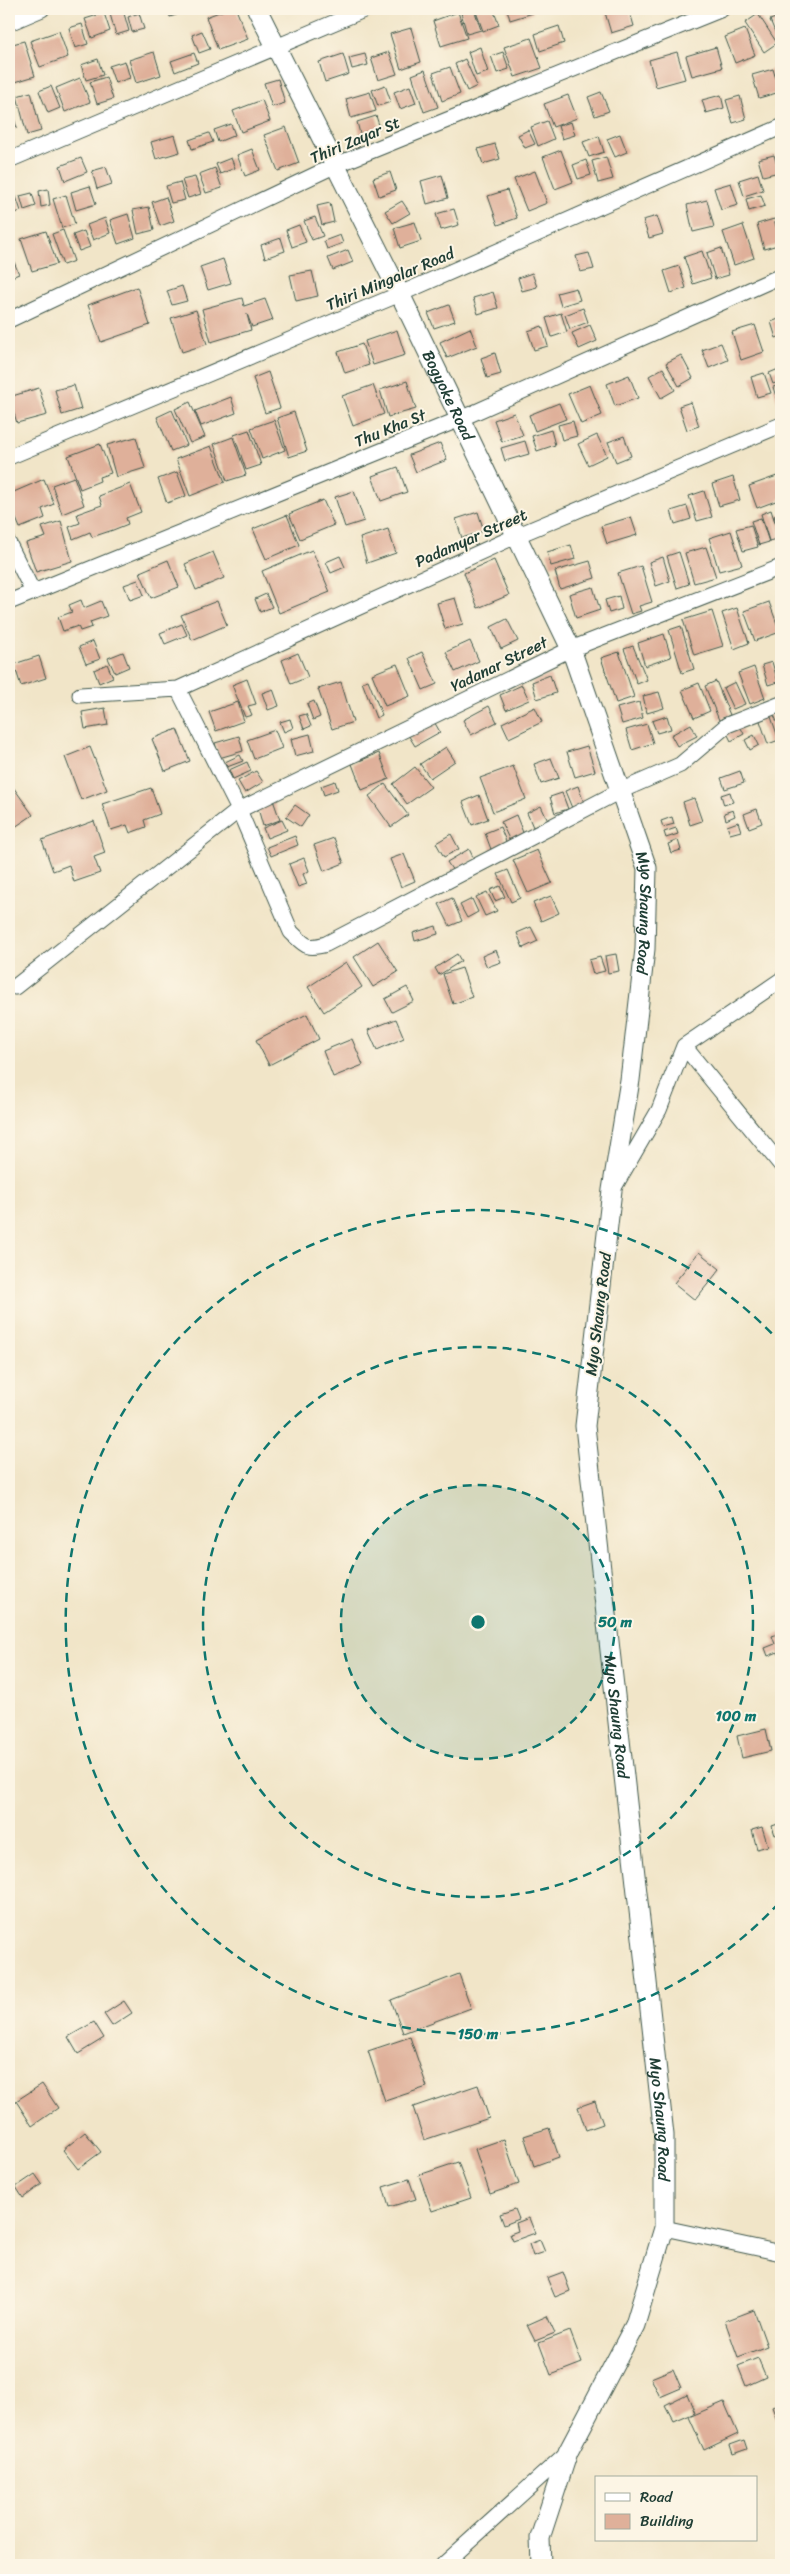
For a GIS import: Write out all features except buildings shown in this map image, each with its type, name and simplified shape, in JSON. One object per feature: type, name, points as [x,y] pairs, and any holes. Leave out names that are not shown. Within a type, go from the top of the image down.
[{"type":"street","points":[[9,23],[42,9]]},
{"type":"street","name":"Bogyoke Road","points":[[257,9],[400,294],[571,649],[620,791]]},
{"type":"street","points":[[9,160],[366,9]]},
{"type":"street","name":"Thiri Zayar St","points":[[9,320],[336,165],[722,9]]},
{"type":"street","name":"Thiri Mingalar Road","points":[[9,457],[400,294],[781,127]]},
{"type":"street","name":"Thu Kha St","points":[[9,602],[460,418],[781,276]]},
{"type":"street","name":"Padamyar Street","points":[[178,690],[516,536],[781,426]]},
{"type":"street","points":[[9,544],[33,592]]},
{"type":"street","name":"Yadanar Street","points":[[15,987],[239,810],[571,649],[781,567]]},
{"type":"street","points":[[80,696],[178,690],[239,810],[291,932],[307,946],[313,948],[326,944],[620,791],[680,765],[727,725],[781,704]]},
{"type":"street","name":"Myo Shaung Road","points":[[541,2565],[540,2538],[568,2452],[635,2325],[664,2228],[664,2135],[585,1426],[612,1190],[630,1080],[646,948],[647,868],[620,791]]},
{"type":"street","points":[[612,1190],[659,1110],[684,1046],[780,982]]},
{"type":"street","points":[[684,1046],[778,1156]]},
{"type":"street","points":[[664,2228],[781,2253]]},
{"type":"street","points":[[443,2565],[568,2452]]}]
